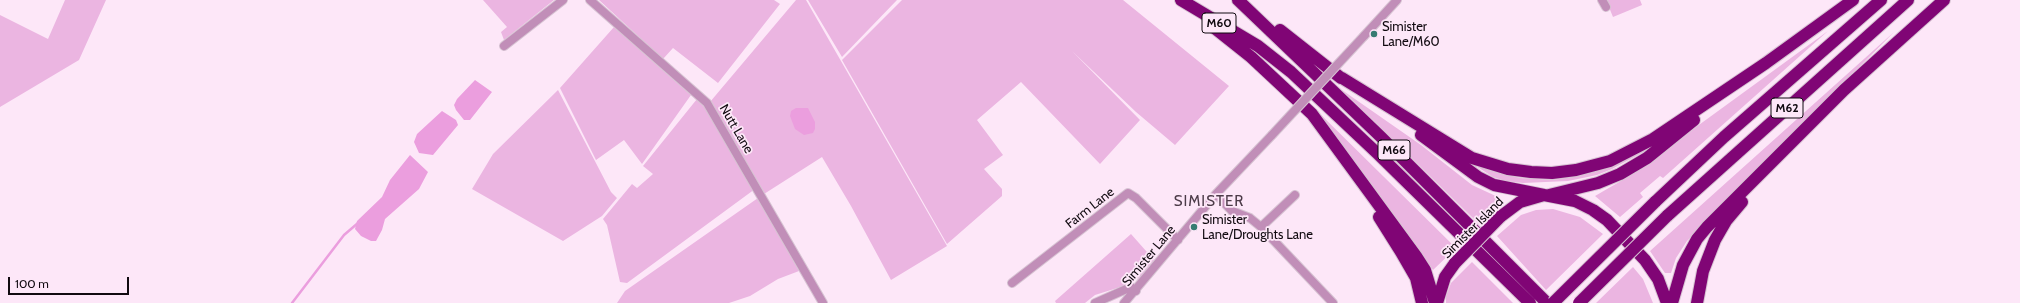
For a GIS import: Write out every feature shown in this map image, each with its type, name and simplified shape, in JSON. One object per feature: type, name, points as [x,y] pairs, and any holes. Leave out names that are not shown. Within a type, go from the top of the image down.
[{"type":"highway","name":"M60","points":[[1180,0],[1258,46]]},
{"type":"highway","points":[[1180,0],[1251,57],[1312,114],[1416,256],[1427,276],[1436,303]]},
{"type":"highway","name":"M66","points":[[1240,0],[1381,137],[1548,303]]},
{"type":"highway","points":[[1240,0],[1342,78],[1478,177],[1494,185],[1547,195],[1598,183],[1620,174],[1647,158],[1766,63]]},
{"type":"highway","points":[[1342,78],[1472,158],[1508,169],[1552,173],[1592,166],[1626,153],[1659,135],[1766,63],[1853,0]]},
{"type":"highway","name":"M62","points":[[1553,303],[1655,202],[1724,137],[1881,0]]},
{"type":"highway","name":"M62","points":[[1579,303],[1667,216],[1908,0]]},
{"type":"highway","points":[[1672,303],[1682,265],[1697,239],[1844,90],[1944,0]]},
{"type":"highway","name":"M66","points":[[1258,46],[1291,72],[1334,112],[1530,303]]},
{"type":"highway","points":[[1697,303],[1706,260],[1726,221],[1755,185],[1844,90]]},
{"type":"highway","points":[[1340,152],[1368,202],[1409,265],[1416,278],[1422,303]]},
{"type":"highway","name":"Simister Island","points":[[1436,303],[1445,277],[1455,263],[1500,217],[1520,202],[1547,195],[1575,201],[1593,210],[1606,220],[1652,268],[1668,303]]},
{"type":"street","points":[[504,46],[563,0]]},
{"type":"street","name":"Nutt Lane","points":[[590,0],[707,103],[822,303]]},
{"type":"street","name":"Simister Lane","points":[[1124,303],[1136,291],[1216,194],[1397,0]]},
{"type":"street","name":"Farm Lane","points":[[1012,283],[1128,193],[1136,198],[1178,240]]},
{"type":"street","points":[[1216,194],[1232,211],[1250,218],[1261,227],[1333,303]]},
{"type":"street","points":[[1261,227],[1295,195]]},
{"type":"street","points":[[1095,303],[1131,287],[1136,291]]},
{"type":"shaded area","points":[[65,0],[106,0],[79,60],[0,107],[0,15],[48,39]]},
{"type":"shaded area","points":[[483,0],[554,0],[504,40],[501,32],[507,27]]},
{"type":"shaded area","points":[[599,0],[774,0],[780,4],[718,83],[673,48],[663,59]]},
{"type":"shaded area","points":[[796,0],[806,0],[947,246],[891,280],[851,206],[822,157],[764,194],[710,102]]},
{"type":"shaded area","points":[[808,0],[897,0],[842,57]]},
{"type":"shaded area","points":[[902,0],[1123,0],[1229,86],[1175,145],[1136,112],[1072,51],[1140,120],[1100,164],[1021,82],[977,120],[1003,155],[984,169],[1002,189],[1002,196],[947,244],[842,60]]},
{"type":"shaded area","points":[[1606,0],[1640,0],[1642,5],[1613,17]]},
{"type":"shaded area","points":[[614,27],[691,95],[642,164],[624,140],[596,160],[560,88]]},
{"type":"shaded area","points":[[1828,31],[1663,178],[1660,176],[1640,193],[1643,197],[1620,217],[1595,196],[1626,178]]},
{"type":"shaded area","points":[[1894,32],[1687,241],[1676,258],[1671,273],[1665,273],[1650,251]]},
{"type":"shaded area","points":[[475,80],[492,92],[470,120],[464,120],[454,105],[457,99]]},
{"type":"shaded area","points":[[558,90],[611,192],[617,198],[602,216],[563,241],[472,189],[493,154]]},
{"type":"shaded area","points":[[1342,90],[1421,145],[1472,185],[1500,198],[1501,202],[1479,224]]},
{"type":"shaded area","points":[[697,99],[709,112],[755,189],[627,283],[620,282],[607,225],[603,219],[632,184],[637,188],[653,174],[643,166]]},
{"type":"shaded area","points":[[1310,104],[1456,248],[1433,270],[1348,153],[1309,106]]},
{"type":"shaded area","points":[[796,108],[808,108],[815,122],[815,129],[813,133],[804,135],[795,129],[790,116],[791,111]]},
{"type":"shaded area","points":[[442,111],[456,120],[458,125],[433,155],[419,153],[414,142],[417,134]]},
{"type":"shaded area","points":[[1649,145],[1651,148],[1612,169],[1597,175],[1568,181],[1523,183],[1505,181],[1493,177],[1476,166],[1520,178],[1553,180],[1609,167]]},
{"type":"shaded area","points":[[410,155],[428,172],[419,189],[385,219],[382,230],[376,241],[371,241],[361,236],[355,229],[357,221],[382,197],[390,180]]},
{"type":"shaded area","points":[[758,198],[799,271],[778,279],[750,296],[729,303],[617,303],[625,291]]},
{"type":"shaded area","points":[[1553,209],[1580,217],[1603,234],[1546,290],[1497,236],[1521,215],[1536,210]]},
{"type":"shaded area","points":[[1131,234],[1154,260],[1141,276],[1130,284],[1095,295],[1085,303],[1056,303],[1055,301]]},
{"type":"shaded area","points":[[1472,262],[1513,303],[1446,303],[1446,296],[1451,283]]},
{"type":"shaded area","points":[[1633,267],[1643,279],[1653,303],[1596,303]]},
{"type":"waterway","points":[[292,303],[344,235],[358,223]]},
{"type":"place","name":"Simister Lane/M60","points":[[1374,34]]},
{"type":"place","name":"Simister Lane/Droughts Lane","points":[[1194,227]]},
{"type":"district","name":"SIMISTER","points":[[1209,202]]}]
